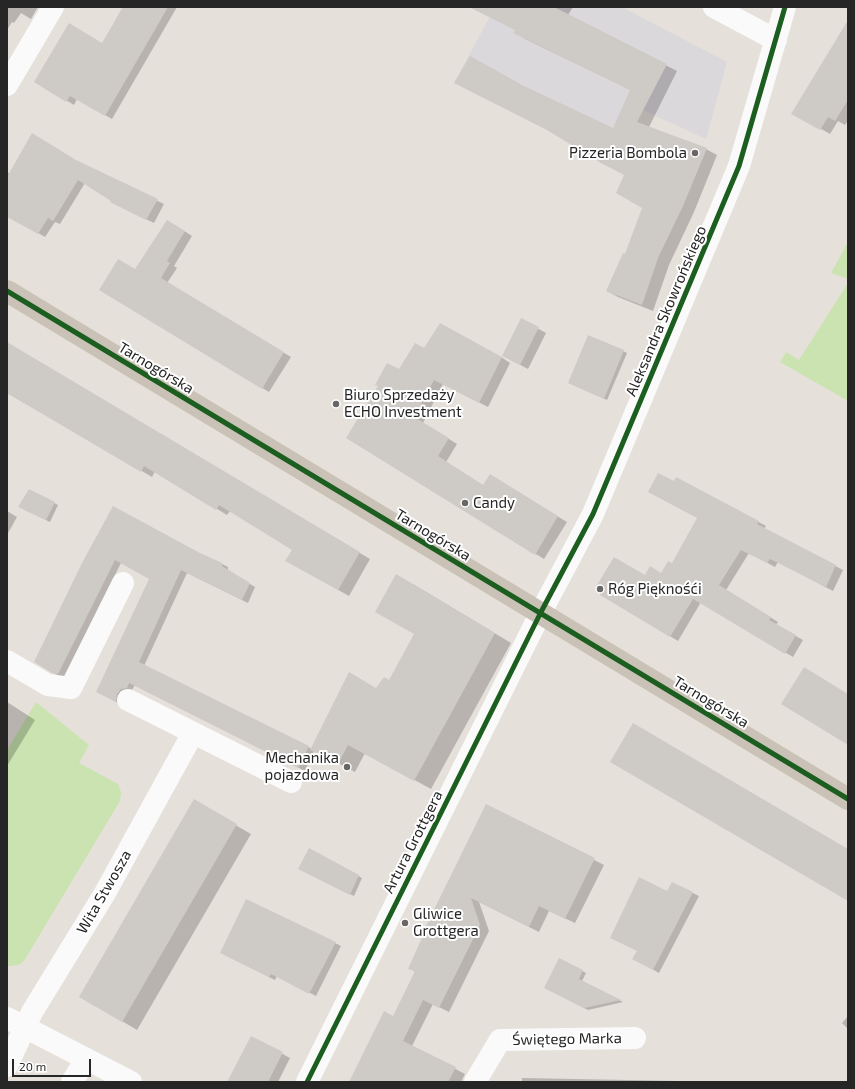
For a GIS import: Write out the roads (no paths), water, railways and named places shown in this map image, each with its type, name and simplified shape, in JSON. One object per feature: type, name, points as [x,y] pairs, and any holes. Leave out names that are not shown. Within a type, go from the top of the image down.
[{"type":"main road","name":"Tarnogórska","points":[[7,291],[848,799]]},
{"type":"street","points":[[7,85],[53,7]]},
{"type":"street","points":[[714,7],[776,40]]},
{"type":"street","name":"Aleksandra Skowrońskiego","points":[[540,612],[593,514],[739,166],[785,7]]},
{"type":"street","points":[[7,661],[48,685],[71,688],[123,583]]},
{"type":"street","name":"Artura Grottgera","points":[[307,1082],[540,612]]},
{"type":"street","points":[[128,700],[291,782]]},
{"type":"street","name":"Wita Stwosza","points":[[7,1066],[16,1022],[32,1012],[105,893],[182,757],[193,733]]},
{"type":"street","points":[[16,1022],[131,1082]]},
{"type":"street","name":"Świętego Marka","points":[[475,1082],[500,1040],[635,1038]]},
{"type":"street","points":[[72,1082],[86,1059]]},
{"type":"place","name":"Pizzeria Bombola","points":[[695,153]]},
{"type":"place","name":"Biuro Sprzedaży ECHO Investment","points":[[336,404]]},
{"type":"place","name":"Candy","points":[[465,503]]},
{"type":"place","name":"Róg Pięknośći","points":[[600,589]]},
{"type":"place","name":"Mechanika pojazdowa","points":[[347,767]]},
{"type":"place","name":"Gliwice Grottgera","points":[[405,923]]}]
